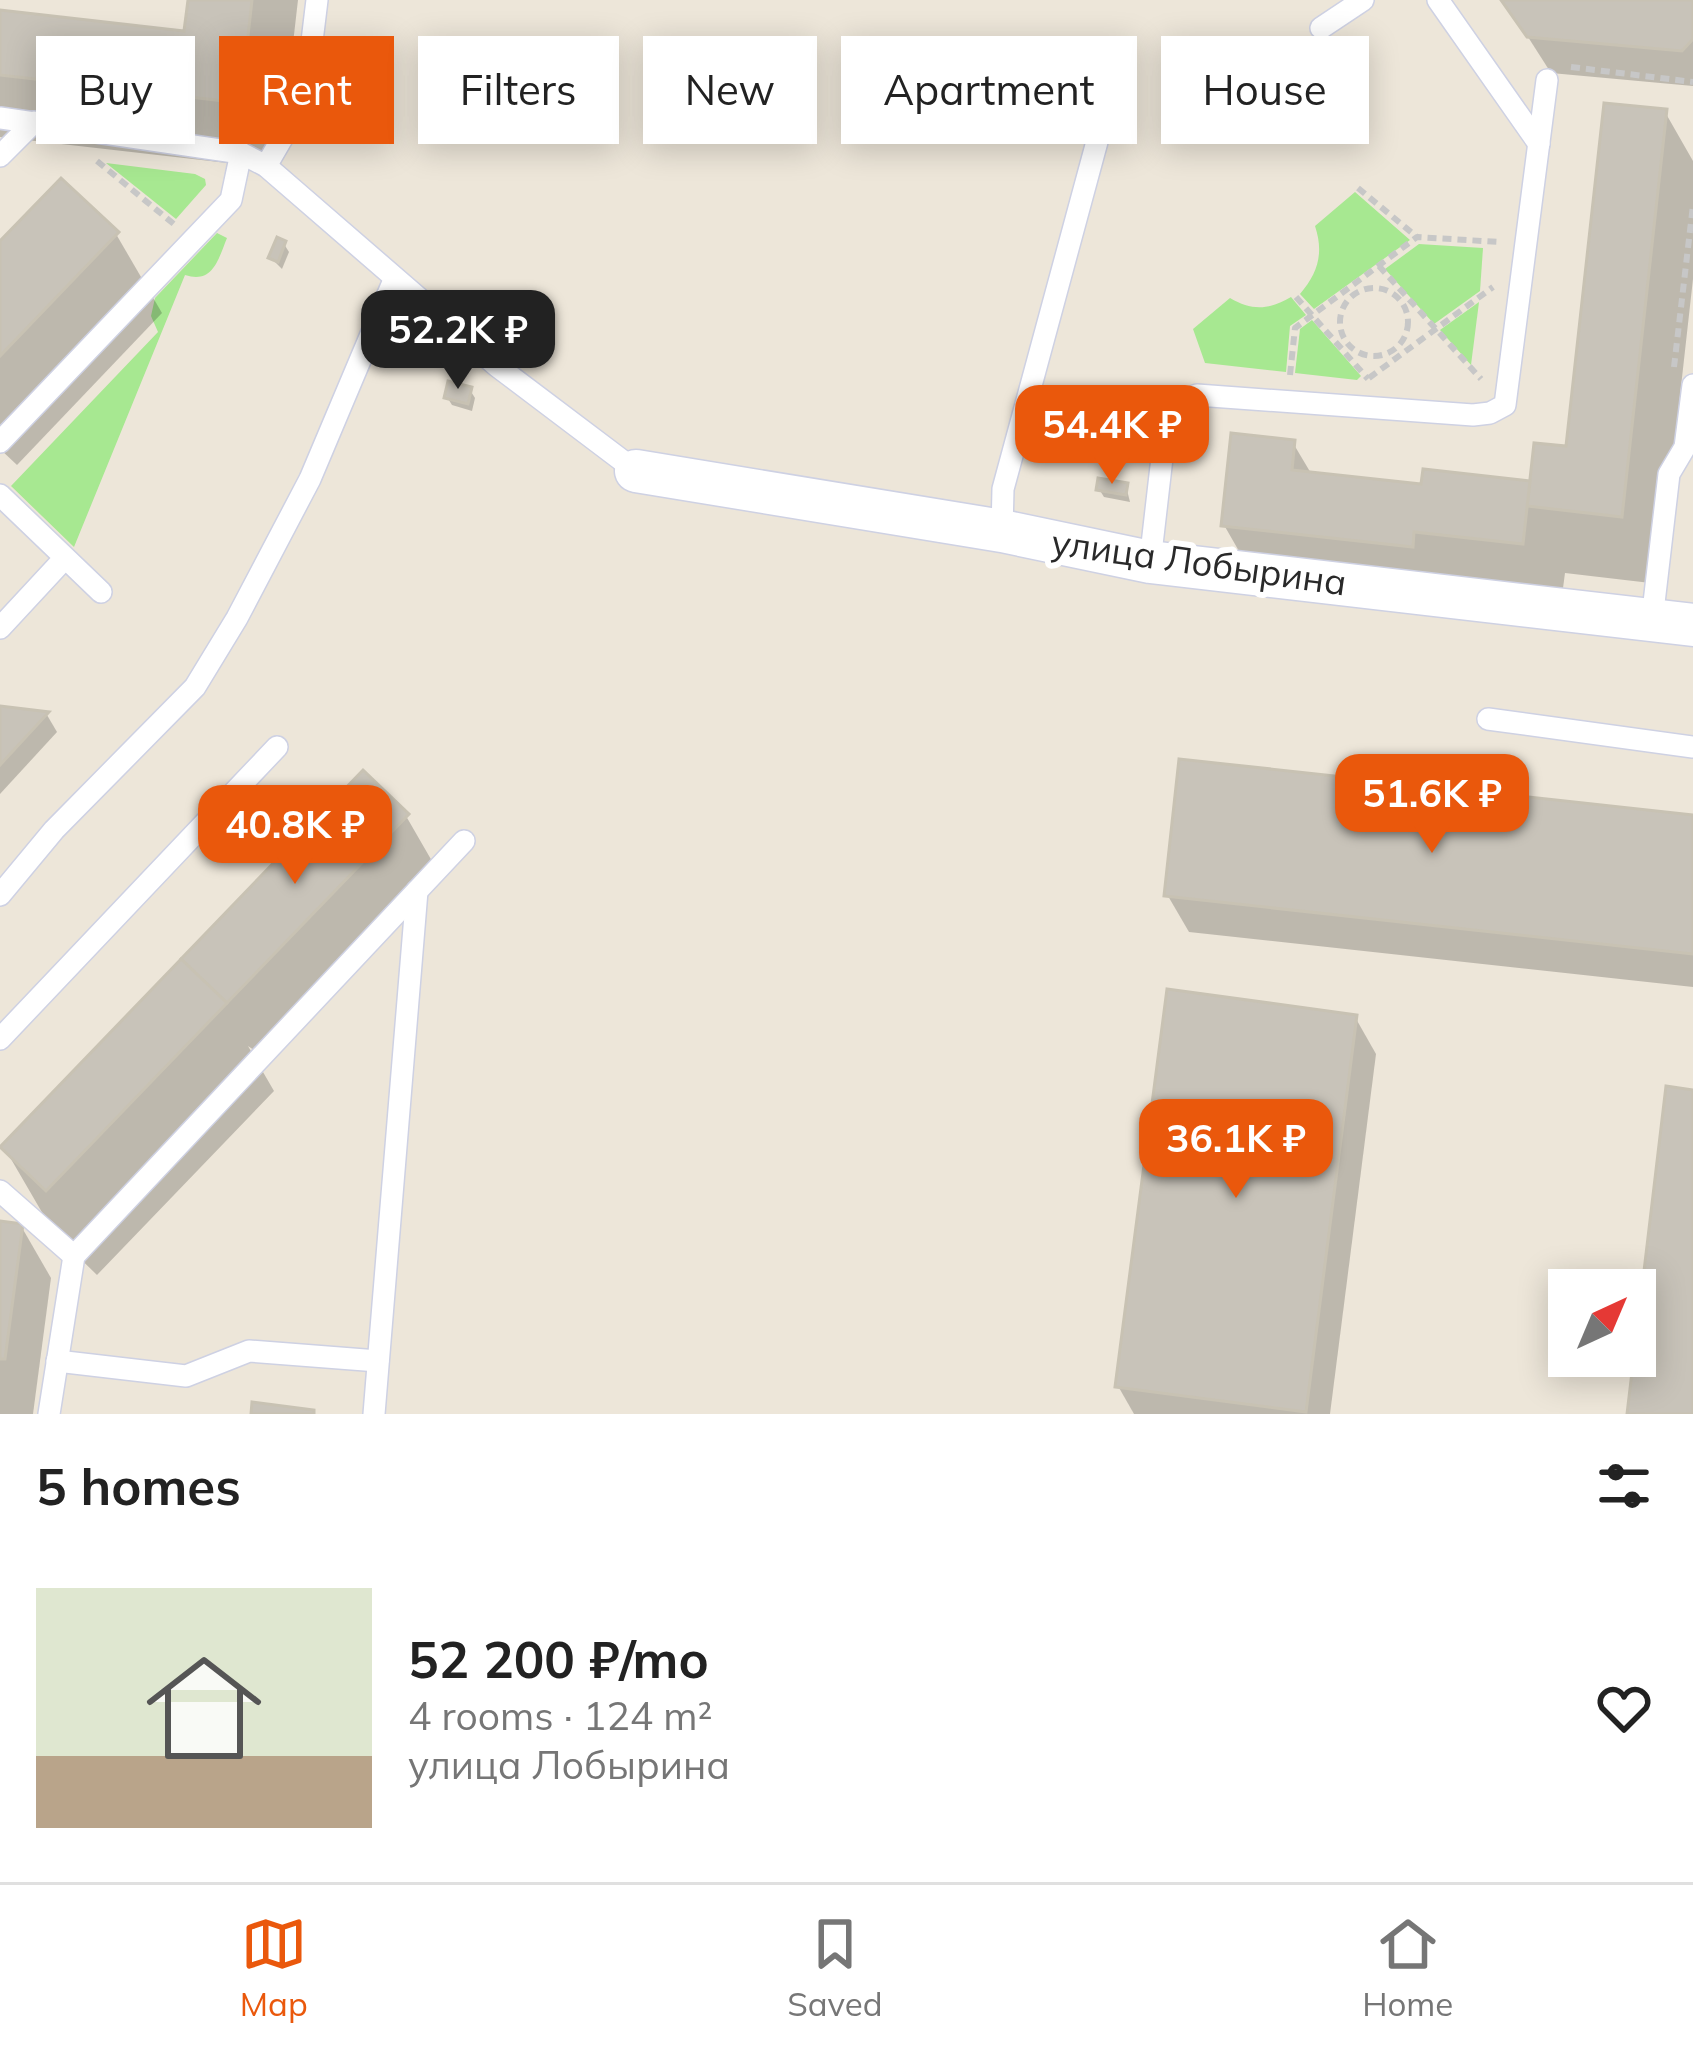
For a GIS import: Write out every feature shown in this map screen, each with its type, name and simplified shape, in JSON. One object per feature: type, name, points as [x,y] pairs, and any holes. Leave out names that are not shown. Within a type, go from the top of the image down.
[{"type":"street","name":"улица Лобырина","points":[[636,471],[1002,531],[1150,562],[1672,622]]},
{"type":"lane","points":[[266,166],[305,100],[317,0]]},
{"type":"lane","points":[[1321,28],[1363,0]]},
{"type":"lane","points":[[1438,0],[1539,144]]},
{"type":"lane","points":[[1150,562],[1166,423],[1176,404],[1197,395],[1473,416],[1504,405],[1547,80]]},
{"type":"lane","points":[[0,118],[241,153],[266,166],[497,366],[636,471]]},
{"type":"lane","points":[[0,156],[34,122]]},
{"type":"lane","points":[[1002,531],[1004,489],[1096,144]]},
{"type":"lane","points":[[0,442],[231,200],[241,153]]},
{"type":"lane","points":[[0,895],[54,830],[195,687],[310,478],[394,280]]},
{"type":"lane","points":[[1672,622],[1670,474],[1689,447],[1693,386]]},
{"type":"lane","points":[[0,495],[101,592]]},
{"type":"lane","points":[[5,613],[64,559]]},
{"type":"lane","points":[[1489,719],[1693,747]]},
{"type":"lane","points":[[0,1039],[277,747]]},
{"type":"lane","points":[[49,1414],[74,1256],[464,841]]},
{"type":"lane","points":[[374,1414],[417,891]]},
{"type":"lane","points":[[0,1191],[74,1256]]},
{"type":"lane","points":[[57,1360],[186,1376],[249,1351],[378,1361]]},
{"type":"path","points":[[1547,80],[1548,64],[1693,82]]},
{"type":"path","points":[[1358,188],[1418,237],[1524,255]]},
{"type":"path","points":[[1288,402],[1295,328],[1350,292],[1418,237]]},
{"type":"path","points":[[1296,297],[1345,347],[1368,379],[1524,255]]},
{"type":"path","points":[[1379,266],[1504,405]]},
{"type":"path","points":[[1350,292],[1379,288],[1403,298]]},
{"type":"path","points":[[1345,347],[1340,320],[1350,292]]},
{"type":"path","points":[[1397,352],[1408,325],[1403,298]]},
{"type":"path","points":[[1345,347],[1374,357],[1397,352]]},
{"type":"green space","points":[[106,163],[195,174],[206,185],[176,219]]},
{"type":"green space","points":[[1355,192],[1410,240],[1314,309],[1300,294],[1318,262],[1315,226]]},
{"type":"green space","points":[[217,233],[227,238],[221,254],[208,273],[185,275],[74,547],[11,486],[158,332],[151,316],[155,298]]},
{"type":"green space","points":[[1419,244],[1483,248],[1480,291],[1434,324],[1385,269]]},
{"type":"green space","points":[[1291,297],[1306,315],[1290,326],[1286,372],[1205,363],[1193,329],[1230,298],[1260,307]]},
{"type":"green space","points":[[1479,302],[1471,365],[1440,330]]},
{"type":"green space","points":[[1312,320],[1361,376],[1357,380],[1295,373],[1300,329]]},
{"type":"building","points":[[188,0],[252,0],[248,36],[219,36],[219,100],[195,98],[195,36],[36,36],[36,79],[0,75],[0,10],[184,31]]},
{"type":"building","points":[[1501,0],[1693,0],[1693,39],[1682,51],[1527,37]]},
{"type":"building","points":[[1604,103],[1667,109],[1622,517],[1527,506],[1534,443],[1566,446]]},
{"type":"building","points":[[61,178],[119,232],[0,356],[0,241]]},
{"type":"building","points":[[277,237],[286,241],[278,262],[268,258]]},
{"type":"building","points":[[448,381],[472,387],[468,404],[444,398]]},
{"type":"building","points":[[1073,407],[1085,411],[1077,439],[1066,436]]},
{"type":"building","points":[[1231,433],[1295,440],[1292,470],[1421,484],[1423,469],[1530,481],[1523,544],[1414,532],[1413,547],[1221,526]]},
{"type":"building","points":[[1098,478],[1128,483],[1126,495],[1096,490]]},
{"type":"building","points":[[0,706],[49,712],[0,765]]},
{"type":"building","points":[[1179,759],[1693,815],[1693,954],[1164,896]]},
{"type":"building","points":[[363,770],[409,814],[227,1003],[181,959]]},
{"type":"building","points":[[181,959],[227,1003],[46,1191],[0,1147]]},
{"type":"building","points":[[1167,989],[1357,1015],[1306,1412],[1115,1387]]},
{"type":"building","points":[[1666,1086],[1693,1090],[1693,1414],[1627,1414],[1631,1377],[1656,1377],[1656,1269],[1644,1269]]},
{"type":"building","points":[[0,1221],[23,1224],[5,1359],[0,1359]]},
{"type":"building","points":[[252,1402],[314,1410],[314,1414],[251,1414]]}]
